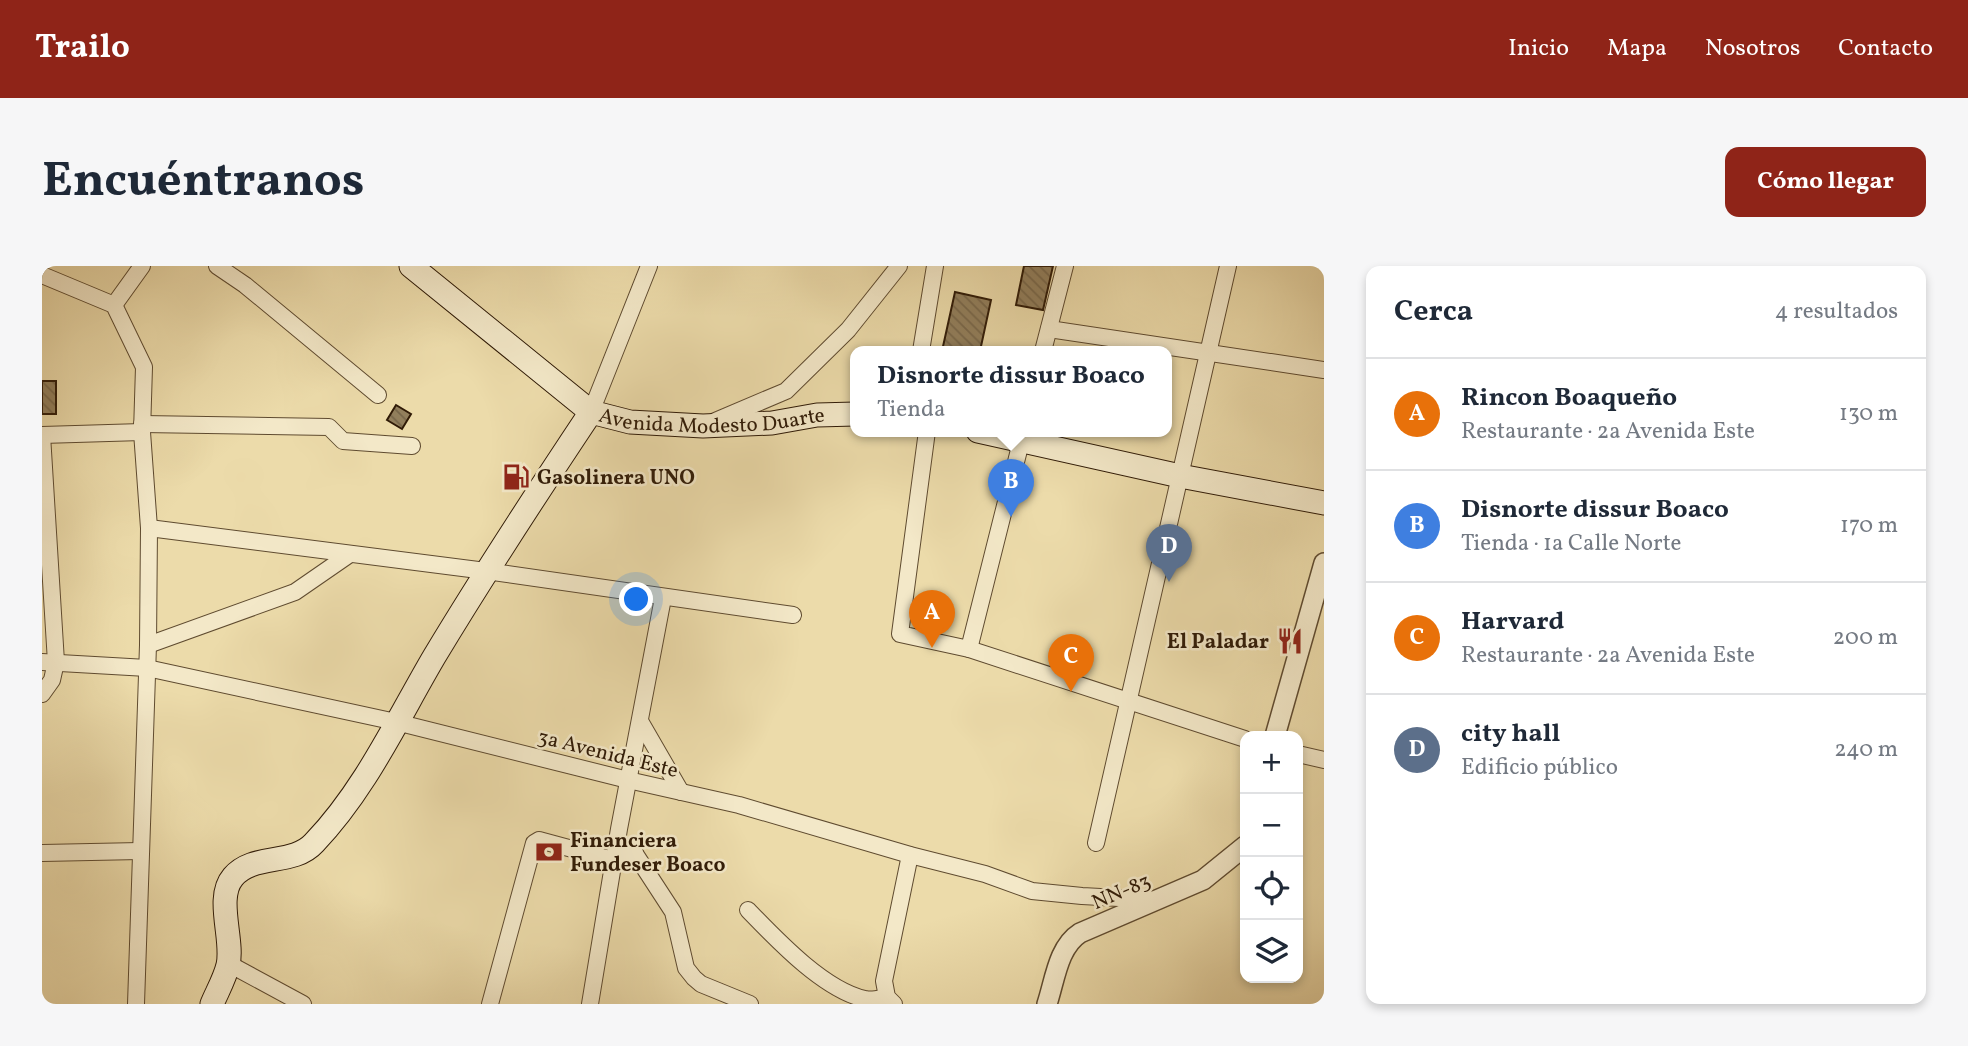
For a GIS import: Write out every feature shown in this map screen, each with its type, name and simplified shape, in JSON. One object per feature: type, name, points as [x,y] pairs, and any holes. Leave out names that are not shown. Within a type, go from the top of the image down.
[{"type":"main road","name":"Avenida Modesto Duarte","points":[[416,268],[591,412],[630,422],[703,426],[850,414]]},
{"type":"main road","points":[[212,1004],[229,964],[225,893],[233,877],[253,864],[298,855],[313,845],[363,782],[486,571],[591,412]]},
{"type":"main road","points":[[1030,437],[1180,476],[1324,503]]},
{"type":"street","points":[[114,305],[142,266]]},
{"type":"street","points":[[217,266],[245,285],[378,395]]},
{"type":"street","points":[[591,412],[649,266]]},
{"type":"street","points":[[703,426],[786,391],[848,330],[899,266]]},
{"type":"street","points":[[922,346],[935,266]]},
{"type":"street","points":[[1045,346],[1065,266]]},
{"type":"street","points":[[1097,843],[1228,266]]},
{"type":"street","points":[[42,275],[114,305],[144,367],[142,428],[149,528],[148,645],[136,1004]]},
{"type":"street","points":[[1049,329],[1157,346]]},
{"type":"street","points":[[1172,348],[1324,370]]},
{"type":"street","points":[[42,694],[52,680],[49,662],[42,435],[142,428],[330,427],[343,441],[412,446]]},
{"type":"street","points":[[926,437],[900,634],[969,649],[1240,737]]},
{"type":"street","points":[[969,649],[1022,437]]},
{"type":"street","points":[[149,528],[486,571],[793,615]]},
{"type":"street","points":[[148,645],[295,592],[350,554]]},
{"type":"street","points":[[1276,731],[1324,563]]},
{"type":"street","points":[[590,1004],[613,860],[663,598]]},
{"type":"street","name":"3a Avenida Este","points":[[49,662],[146,668],[396,722],[739,805],[985,874],[1032,891],[1159,900]]},
{"type":"street","points":[[639,721],[681,792]]},
{"type":"street","points":[[1303,755],[1324,760]]},
{"type":"street","points":[[619,829],[673,912],[687,968],[694,978],[701,984],[750,1004]]},
{"type":"street","points":[[490,1004],[534,843],[539,840],[613,860],[635,853]]},
{"type":"street","name":"NN-83","points":[[1047,1004],[1064,948],[1069,940],[1203,880],[1240,850]]},
{"type":"street","points":[[42,853],[140,851]]},
{"type":"street","points":[[748,911],[802,962],[830,984],[867,1000],[890,1000],[884,981],[910,855]]},
{"type":"street","points":[[229,964],[303,1004]]},
{"type":"building","points":[[1024,266],[1053,266],[1043,310],[1016,305]]},
{"type":"building","points":[[955,292],[991,300],[981,346],[943,346]]},
{"type":"building","points":[[42,381],[56,381],[56,414],[42,414]]},
{"type":"building","points":[[396,405],[411,414],[402,429],[387,420]]},
{"type":"place","name":"Gasolinera UNO","points":[[516,477]]},
{"type":"place","name":"Disnorte dissur Boaco","points":[[1011,517]]},
{"type":"place","name":"city hall","points":[[1169,582]]},
{"type":"place","name":"El Paladar","points":[[1290,641]]},
{"type":"place","name":"Rincon Boaqueño","points":[[932,648]]},
{"type":"place","name":"Harvard","points":[[1071,692]]},
{"type":"place","name":"Financiera Fundeser Boaco","points":[[549,852]]}]
